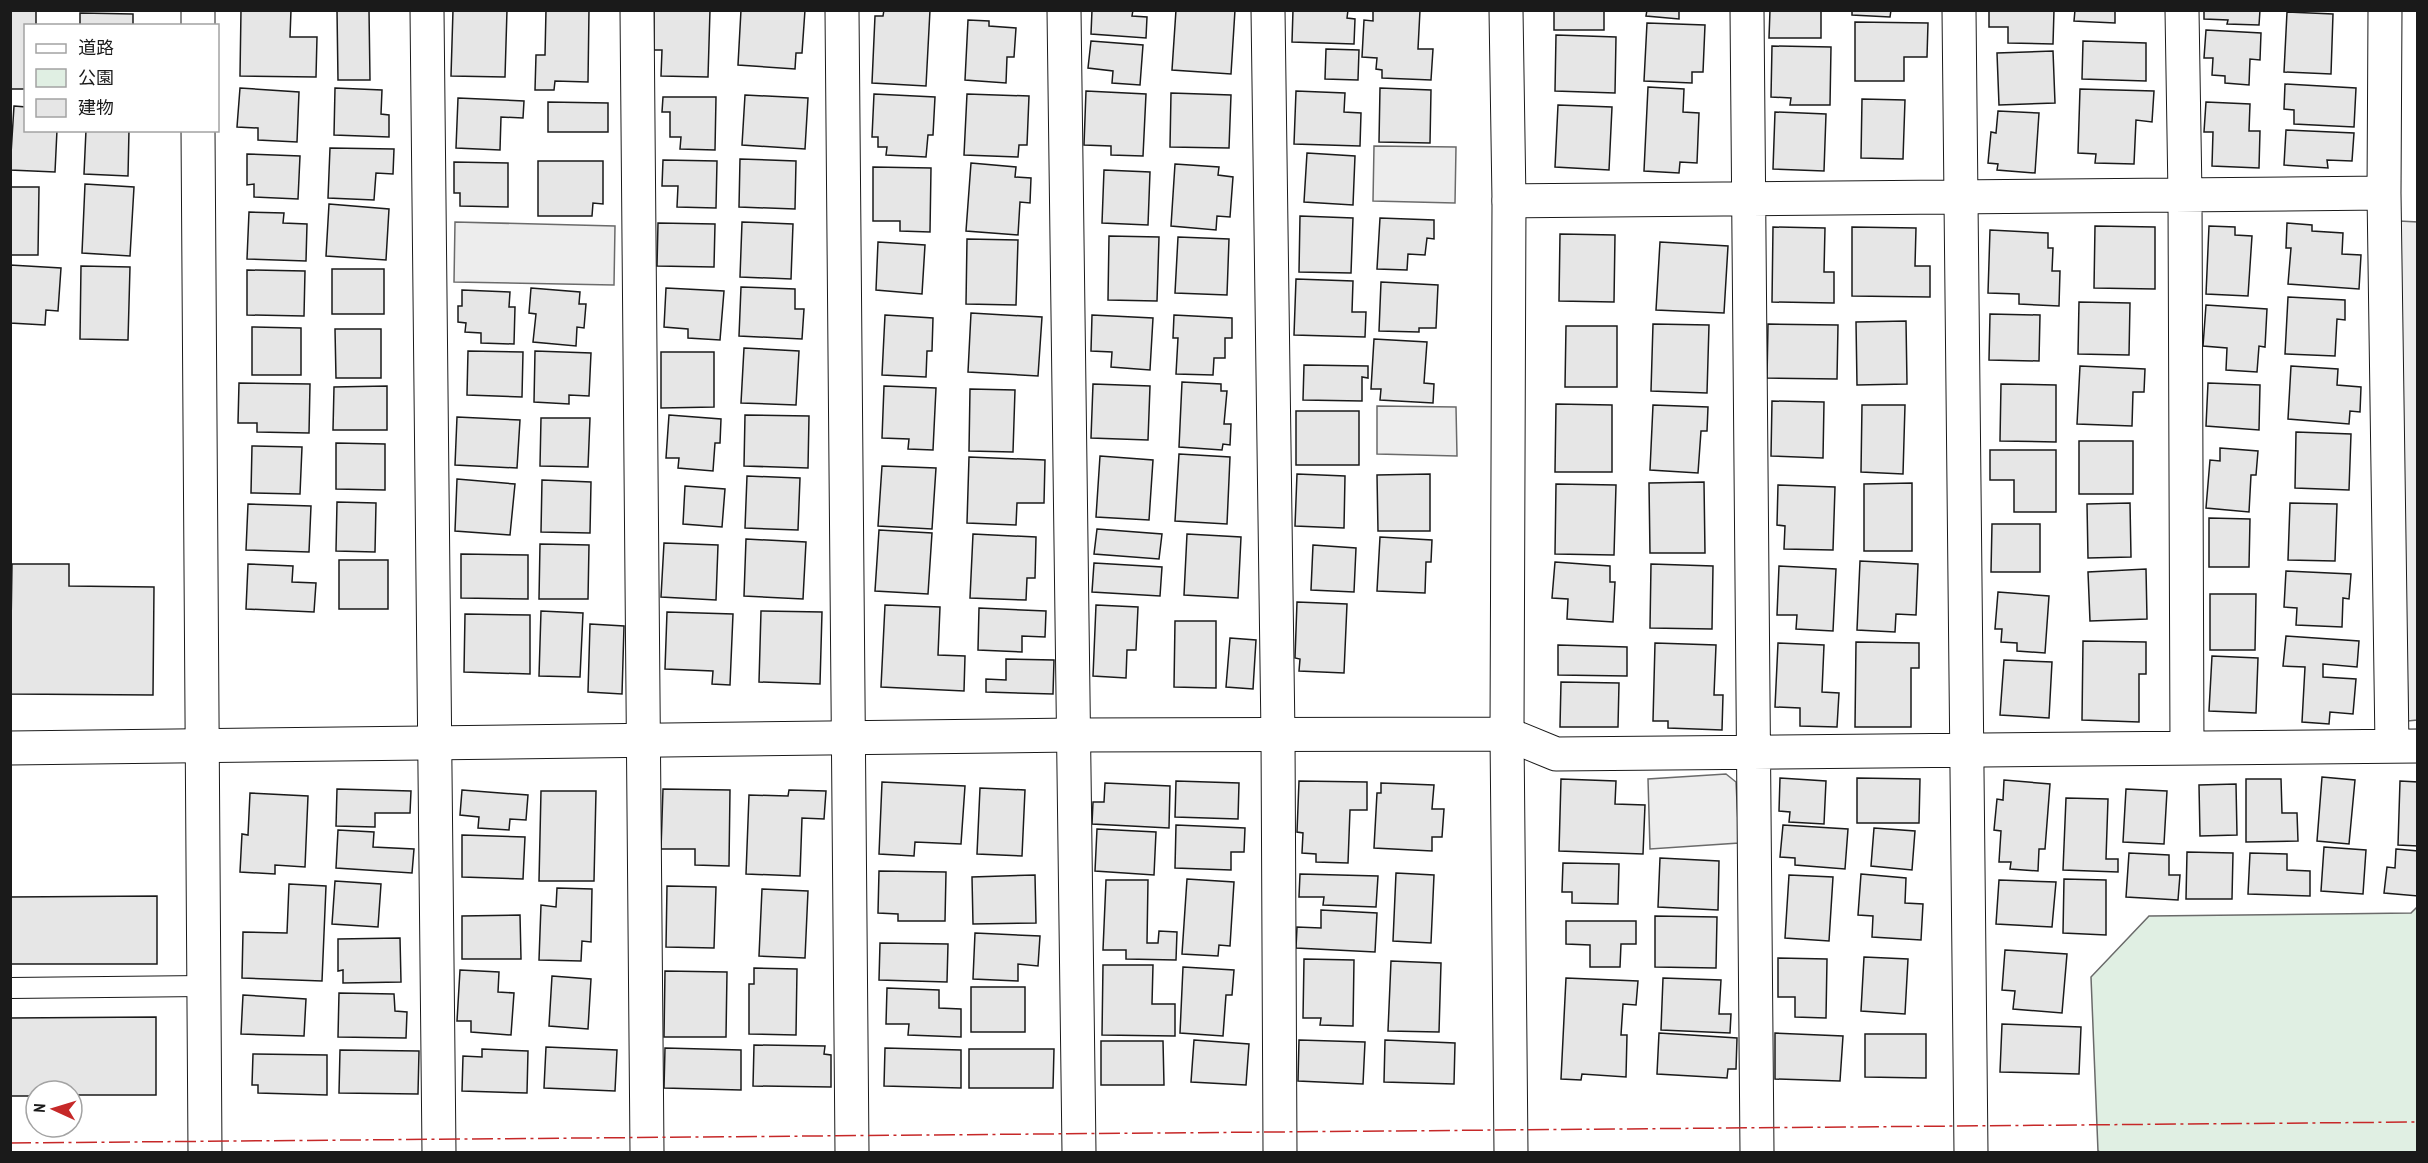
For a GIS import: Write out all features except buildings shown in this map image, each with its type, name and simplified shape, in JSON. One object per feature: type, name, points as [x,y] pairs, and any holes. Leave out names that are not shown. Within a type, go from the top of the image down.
[{"type":"street","points":[[427,10],[439,1152]]},
{"type":"street","points":[[637,10],[646,1152]]},
{"type":"street","points":[[842,10],[852,1152]]},
{"type":"street","points":[[1064,10],[1079,1152]]},
{"type":"street","points":[[1268,10],[1278,736],[1280,1152]]},
{"type":"street","points":[[1506,10],[1509,201],[1507,734],[1511,1152]]},
{"type":"street","points":[[1747,10],[1757,1152]]},
{"type":"street","points":[[1959,10],[1971,1152]]},
{"type":"street","points":[[2182,10],[2187,748]]},
{"type":"street","points":[[10,748],[1074,735],[1507,734],[1556,754],[2405,746],[2384,194],[2385,10]]},
{"type":"street","points":[[198,132],[205,1152]]},
{"type":"street","points":[[1509,201],[2384,194]]},
{"type":"lane","points":[[10,988],[203,986]]},
{"type":"green space","points":[[2417,907],[2417,1152],[2098,1151],[2091,977],[2149,916],[2411,913]]},
{"type":"shaded area","points":[[1374,146],[1456,147],[1455,203],[1373,201]]},
{"type":"shaded area","points":[[2399,221],[2418,222],[2417,720],[2408,721]]},
{"type":"shaded area","points":[[455,222],[615,226],[614,285],[454,282]]},
{"type":"shaded area","points":[[1377,406],[1456,407],[1457,456],[1377,454]]},
{"type":"shaded area","points":[[1726,774],[1736,782],[1739,843],[1650,849],[1648,779]]},
{"type":"power","points":[[10,1143],[2418,1122]]}]
